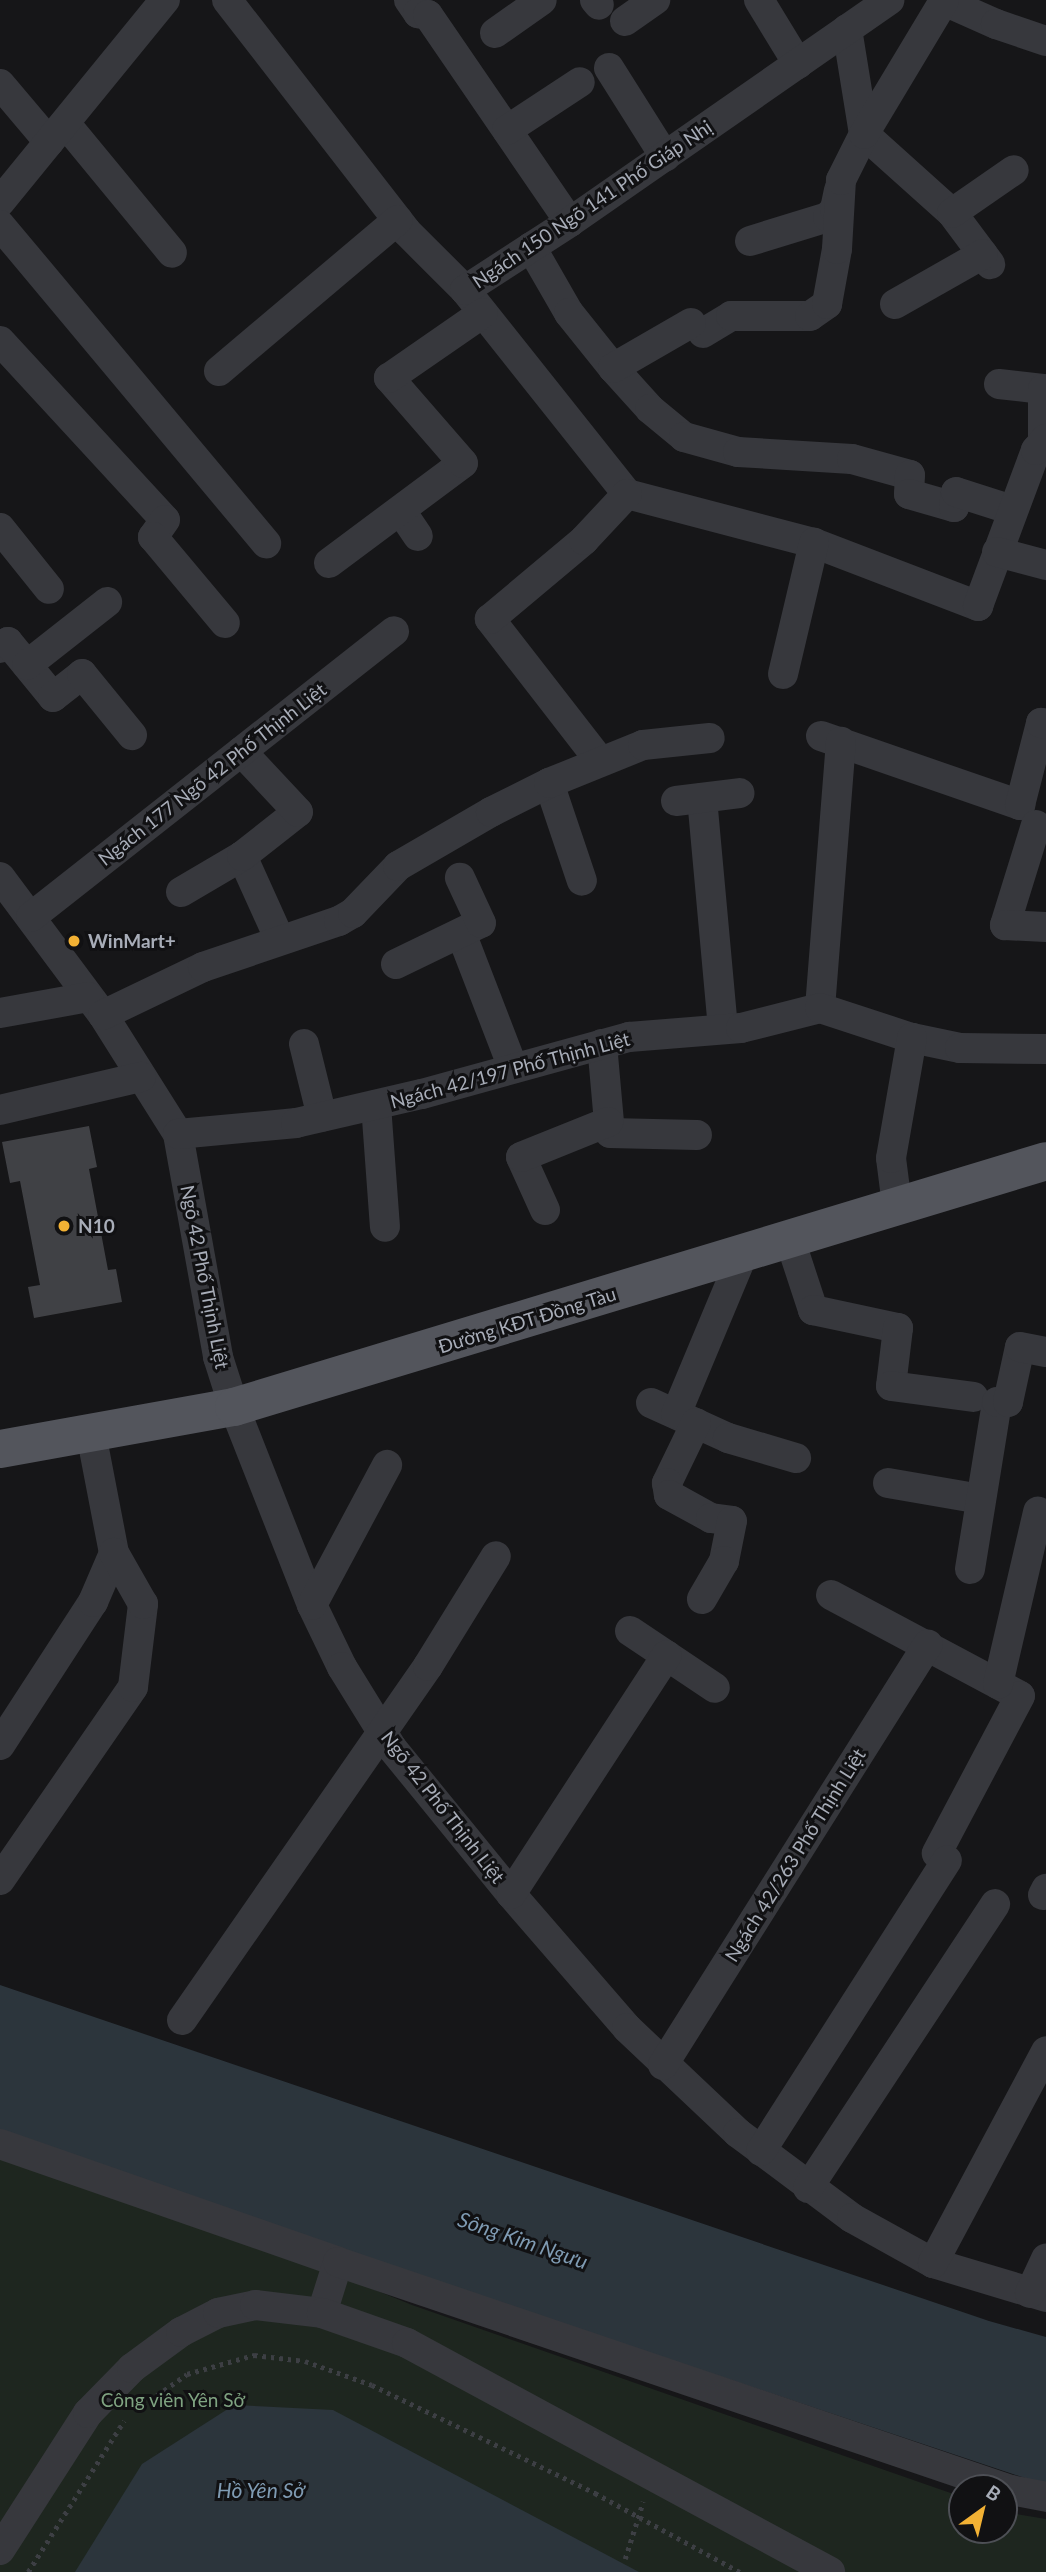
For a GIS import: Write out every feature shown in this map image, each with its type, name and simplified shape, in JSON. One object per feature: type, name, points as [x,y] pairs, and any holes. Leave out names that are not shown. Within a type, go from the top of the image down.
[{"type":"main road","name":"Đường KĐT Đồng Tàu","points":[[0,1450],[234,1406],[1046,1161]]},
{"type":"street","points":[[0,202],[165,0]]},
{"type":"street","name":"Ngách 150 Ngõ 141 Phố Giáp Nhị","points":[[227,0],[398,220],[465,290],[665,157],[884,1]]},
{"type":"street","points":[[409,0],[418,13],[428,15],[570,222]]},
{"type":"street","points":[[495,33],[542,0]]},
{"type":"street","points":[[625,21],[655,0]]},
{"type":"street","points":[[759,0],[797,64]]},
{"type":"street","points":[[750,241],[828,217],[835,209],[841,180],[864,134],[943,0],[1046,41]]},
{"type":"street","points":[[848,29],[864,134],[952,213],[986,259],[895,304]]},
{"type":"street","points":[[507,130],[601,71],[665,157]]},
{"type":"street","points":[[0,83],[57,132],[172,253]]},
{"type":"street","points":[[952,213],[1014,170]]},
{"type":"street","points":[[613,368],[697,328],[731,316],[810,316],[827,304],[837,250],[841,180]]},
{"type":"street","points":[[219,371],[398,220]]},
{"type":"street","points":[[0,225],[266,543]]},
{"type":"street","points":[[531,247],[569,313],[613,368],[650,409],[684,437],[738,452],[852,459],[910,475],[909,495],[954,507],[956,492],[1012,510]]},
{"type":"street","points":[[465,290],[627,494],[814,543],[978,606],[1012,510],[1036,450],[1044,440],[1043,389],[999,384]]},
{"type":"street","points":[[329,563],[401,512],[463,463],[381,378],[483,313]]},
{"type":"street","points":[[0,341],[165,520],[153,537],[225,624]]},
{"type":"street","points":[[600,761],[490,619],[584,540],[627,494]]},
{"type":"street","points":[[401,512],[418,536]]},
{"type":"street","points":[[0,528],[49,589]]},
{"type":"street","points":[[783,674],[814,543]]},
{"type":"street","points":[[997,552],[1046,565]]},
{"type":"street","points":[[27,665],[107,602]]},
{"type":"street","name":"Ngách 177 Ngõ 42 Phố Thịnh Liệt","points":[[31,917],[394,631]]},
{"type":"street","points":[[0,648],[8,642],[53,697],[82,674],[132,735]]},
{"type":"street","points":[[1046,724],[1041,723],[1020,805],[831,739],[820,1008],[912,1038],[960,1048],[1046,1049]]},
{"type":"street","points":[[0,1013],[96,1006],[280,940],[318,930],[346,917],[398,866],[491,812],[549,783],[643,745],[710,738]]},
{"type":"street","points":[[181,892],[242,856],[298,812],[241,751]]},
{"type":"street","points":[[549,783],[582,881]]},
{"type":"street","points":[[723,1029],[689,799],[740,793]]},
{"type":"street","points":[[1036,825],[1005,925],[1046,927]]},
{"type":"street","points":[[242,856],[280,940]]},
{"type":"street","name":"Ngõ 42 Phố Thịnh Liệt","points":[[0,877],[96,1006],[178,1134],[218,1357],[234,1406],[312,1605],[342,1667],[392,1748],[511,1894],[663,2065],[761,2151],[852,2218],[933,2263],[1038,2295]]},
{"type":"street","points":[[396,964],[481,923],[460,878]]},
{"type":"street","points":[[461,933],[513,1068]]},
{"type":"street","name":"Ngách 42/197 Phố Thịnh Liệt","points":[[178,1134],[296,1123],[376,1105],[628,1037],[723,1029],[820,1008]]},
{"type":"street","points":[[897,1205],[891,1158],[912,1038]]},
{"type":"street","points":[[304,1044],[322,1117]]},
{"type":"street","points":[[602,1044],[610,1133],[697,1135]]},
{"type":"street","points":[[0,1110],[141,1077]]},
{"type":"street","points":[[376,1105],[385,1227]]},
{"type":"street","points":[[545,1210],[521,1157],[608,1122]]},
{"type":"street","points":[[790,1240],[813,1310],[898,1328],[891,1386],[973,1396]]},
{"type":"street","points":[[702,1599],[724,1561],[732,1521],[711,1518],[669,1496],[667,1483],[674,1413],[743,1254]]},
{"type":"street","points":[[970,1569],[997,1402],[1008,1402],[1020,1347],[1046,1352]]},
{"type":"street","points":[[674,1413],[728,1438],[796,1458]]},
{"type":"street","points":[[0,1880],[133,1688],[143,1604],[114,1553],[91,1433]]},
{"type":"street","points":[[312,1605],[387,1465]]},
{"type":"street","points":[[888,1483],[981,1499]]},
{"type":"street","points":[[761,2151],[942,1857],[1025,1693],[1038,1512]]},
{"type":"street","points":[[0,1745],[93,1602],[114,1553]]},
{"type":"street","points":[[182,2020],[428,1666],[496,1556]]},
{"type":"street","points":[[831,1595],[1025,1693]]},
{"type":"street","points":[[630,1631],[715,1688]]},
{"type":"street","name":"Ngách 42/263 Phố Thịnh Liệt","points":[[663,2065],[928,1645]]},
{"type":"street","points":[[511,1894],[667,1655]]},
{"type":"street","points":[[808,2188],[995,1904]]},
{"type":"street","points":[[933,2263],[1046,2051]]},
{"type":"street","points":[[0,2144],[338,2262],[1011,2490],[1046,2497]]},
{"type":"street","points":[[1038,2295],[1046,2259]]},
{"type":"street","points":[[323,2312],[338,2262]]},
{"type":"street","points":[[0,2550],[88,2413],[132,2368],[181,2332],[218,2313],[255,2305],[323,2312],[407,2343],[830,2572]]},
{"type":"path","points":[[28,2572],[128,2416],[187,2374],[254,2355],[305,2361],[372,2385],[638,2517],[740,2572]]},
{"type":"path","points":[[625,2559],[651,2474]]},
{"type":"green space","name":"Công viên Yên Sở","points":[[0,2156],[334,2273],[412,2305],[948,2492],[948,2544],[1018,2544],[1018,2514],[1046,2519],[1046,2572],[0,2572]]},
{"type":"water","name":"Sông Kim Ngưu","points":[[0,1985],[989,2321],[1046,2337],[1046,2485],[1018,2474],[0,2136]]},
{"type":"water","name":"Hồ Yên Sở","points":[[234,2405],[333,2410],[639,2572],[75,2572],[142,2464]]},
{"type":"building","name":"N10","points":[[89,1126],[97,1167],[89,1169],[108,1270],[116,1269],[122,1302],[34,1318],[28,1287],[40,1285],[20,1181],[10,1183],[2,1142]]},
{"type":"place","name":"WinMart+","points":[[74,941]]},
{"type":"place","name":"N10","points":[[64,1226]]}]
